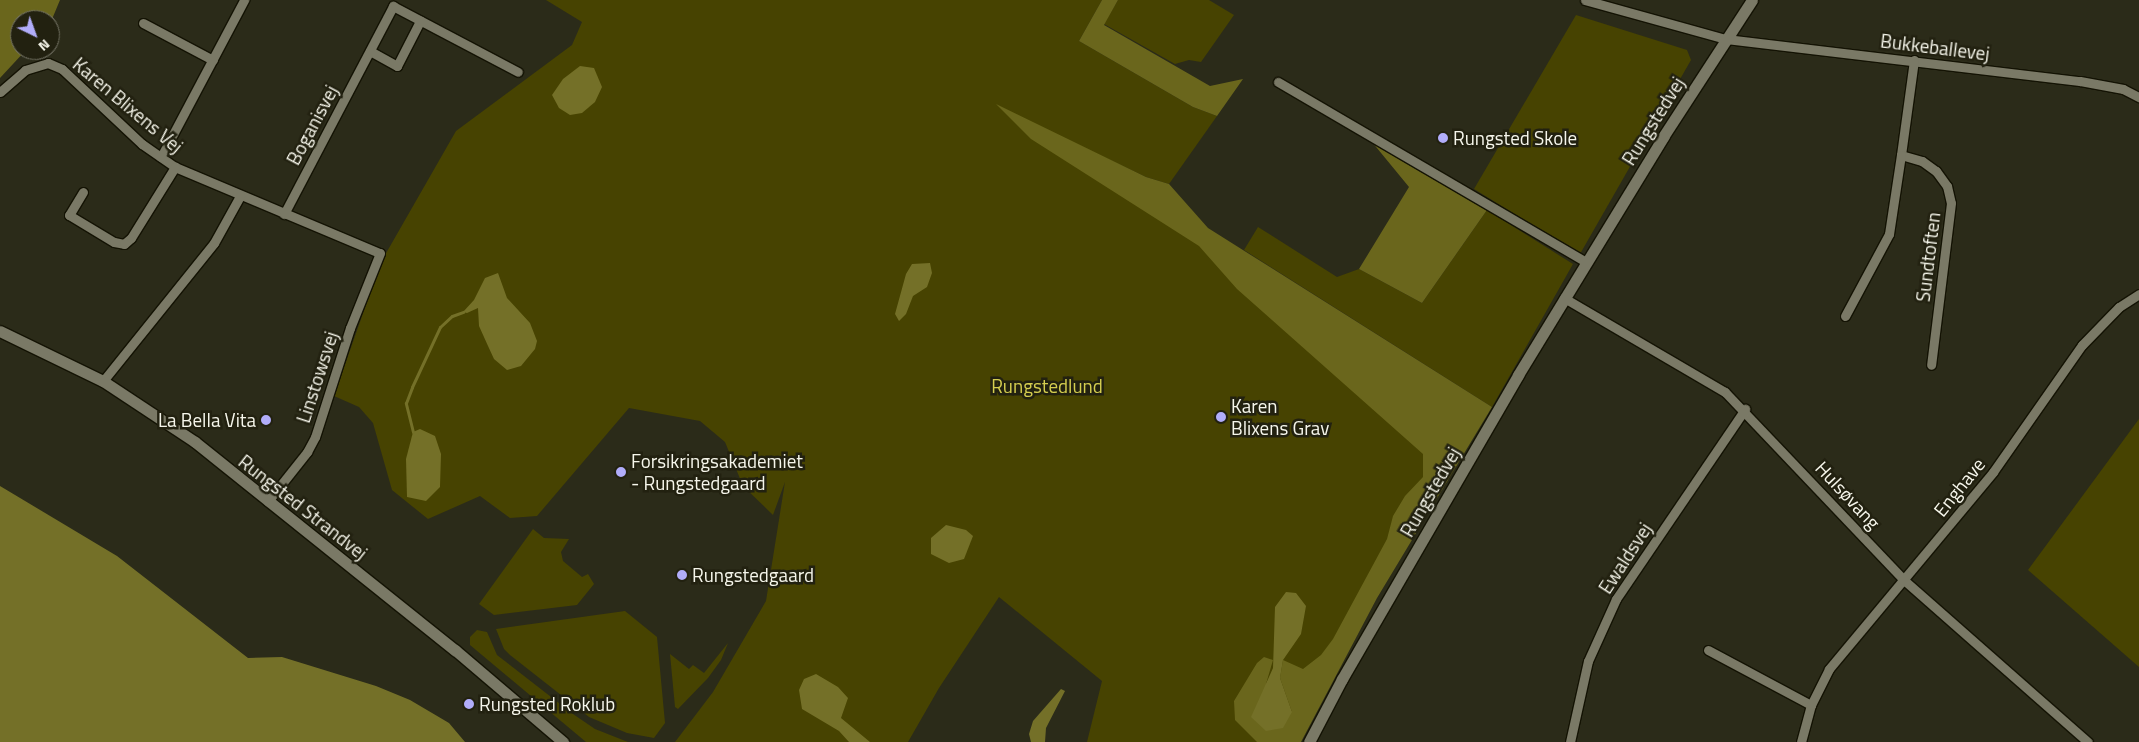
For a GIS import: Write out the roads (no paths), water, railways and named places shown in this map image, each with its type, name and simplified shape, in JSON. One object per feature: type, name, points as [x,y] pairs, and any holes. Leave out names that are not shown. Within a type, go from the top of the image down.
[{"type":"main road","name":"Rungstedvej","points":[[1309,742],[1350,665],[1564,298],[1752,0]]},
{"type":"main road","name":"Rungsted Strandvej","points":[[0,331],[102,381],[188,438],[454,650],[563,742]]},
{"type":"street","points":[[161,158],[244,0]]},
{"type":"street","name":"Bukkeballevej","points":[[1586,0],[1726,39],[1914,60],[2080,82],[2123,89],[2139,96]]},
{"type":"street","name":"Boganisvej","points":[[284,214],[393,6],[518,72]]},
{"type":"street","points":[[370,51],[396,66],[420,21]]},
{"type":"street","points":[[143,23],[213,60]]},
{"type":"street","points":[[1846,316],[1889,234],[1914,60]]},
{"type":"street","name":"Karen Blixens Vej","points":[[0,92],[25,70],[48,63],[62,69],[161,158],[175,167],[240,196],[380,253]]},
{"type":"street","points":[[1278,82],[1586,262]]},
{"type":"street","name":"Sundtoften","points":[[1901,155],[1922,161],[1936,172],[1946,186],[1951,204],[1931,365]]},
{"type":"street","points":[[83,192],[69,215],[114,242],[124,244],[131,238],[175,167]]},
{"type":"street","points":[[102,381],[214,243],[240,196]]},
{"type":"street","name":"Linstowsvej","points":[[268,501],[307,452],[315,437],[350,328],[380,253]]},
{"type":"street","name":"Enghave","points":[[1802,742],[1811,705],[1829,669],[1993,472],[2082,345],[2119,307],[2139,294]]},
{"type":"street","name":"Hulsøvang","points":[[1564,298],[1726,392],[1904,580],[2088,742]]},
{"type":"street","name":"Ewaldsvej","points":[[1570,742],[1588,661],[1613,606],[1744,409]]},
{"type":"street","points":[[1708,650],[1811,705]]},
{"type":"waterway","points":[[413,432],[406,403],[412,387],[440,327],[452,316],[463,312]]},
{"type":"place","name":"Rungsted Skole","points":[[1443,138]]},
{"type":"place","name":"Karen Blixens Grav","points":[[1221,417]]},
{"type":"place","name":"La Bella Vita","points":[[266,420]]},
{"type":"place","name":"Forsikringsakademiet - Rungstedgaard","points":[[621,472]]},
{"type":"place","name":"Rungstedgaard","points":[[682,575]]},
{"type":"place","name":"Rungsted Roklub","points":[[469,704]]},
{"type":"park label","name":"Rungstedlund","points":[[1047,386]]}]
